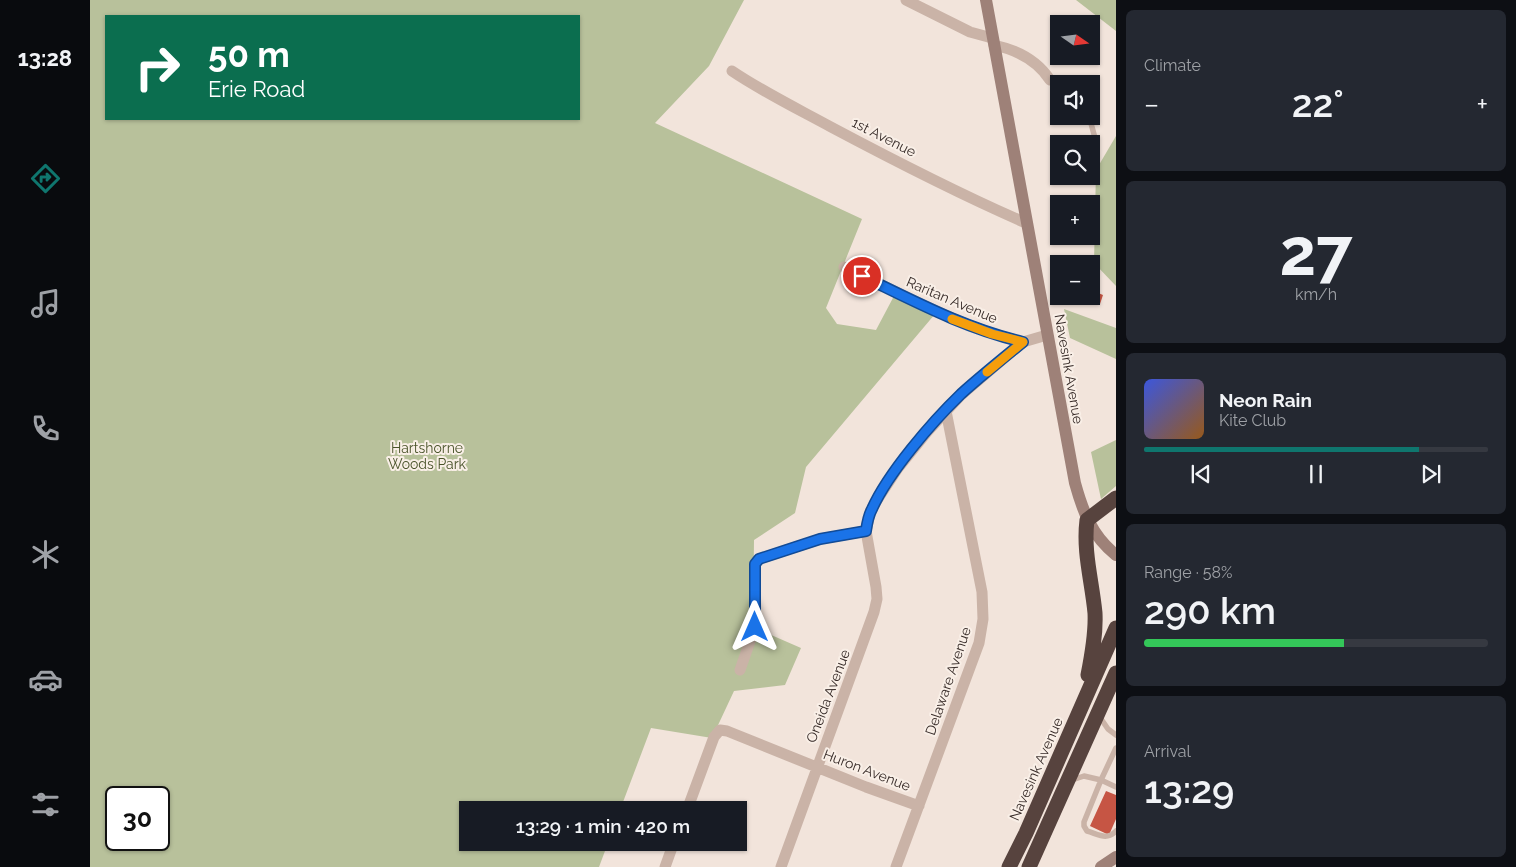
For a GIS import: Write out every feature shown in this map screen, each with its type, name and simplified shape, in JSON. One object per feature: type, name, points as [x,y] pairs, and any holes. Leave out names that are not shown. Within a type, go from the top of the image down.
[{"type":"highway","points":[[1082,704],[1094,647],[1095,623],[1086,551],[1087,520],[1116,498]]},
{"type":"highway","name":"Navesink Avenue","points":[[1009,867],[1026,833],[1116,628]]},
{"type":"highway","points":[[1031,867],[1098,714],[1114,683]]},
{"type":"main road","name":"Navesink Avenue","points":[[986,0],[1078,496],[1087,520],[1101,541],[1116,555]]},
{"type":"main road","points":[[1100,867],[1116,857]]},
{"type":"street","points":[[906,0],[1028,58],[1044,70],[1050,80]]},
{"type":"street","name":"1st Avenue","points":[[732,71],[751,84],[866,146],[999,211],[1026,222]]},
{"type":"street","name":"Raritan Avenue","points":[[844,267],[950,318],[992,334],[1023,342]]},
{"type":"street","points":[[740,670],[755,627],[755,564],[759,559],[820,539],[866,531],[871,510],[898,468],[946,410],[1023,342],[1047,335]]},
{"type":"street","name":"Delaware Avenue","points":[[896,867],[979,643],[983,619],[982,592],[946,410]]},
{"type":"street","name":"Oneida Avenue","points":[[781,867],[874,612],[876,593],[866,531]]},
{"type":"street","name":"Huron Avenue","points":[[690,801],[714,737],[720,730],[727,731],[817,768],[919,806]]},
{"type":"street","points":[[665,867],[671,851]]},
{"type":"lane","points":[[1098,714],[1108,729],[1116,735]]},
{"type":"lane","points":[[1116,748],[1084,822],[1087,830],[1106,837],[1112,836],[1116,831]]},
{"type":"lane","points":[[1068,782],[1084,776],[1101,780],[1116,787]]},
{"type":"green space","name":"Hartshorne Woods Park","points":[[90,0],[744,0],[709,66],[655,123],[862,219],[826,308],[837,324],[876,330],[894,296],[935,314],[806,467],[795,513],[754,540],[753,627],[801,648],[785,685],[734,691],[712,738],[651,728],[623,801],[459,801],[459,851],[605,851],[599,867],[90,867]]},
{"type":"green space","points":[[1076,0],[1116,0],[1116,31],[1100,19],[1100,15],[1095,15]]},
{"type":"green space","points":[[1116,136],[1116,286],[1100,269],[1100,255],[1094,255],[1094,245],[1100,245],[1100,195],[1095,195],[1096,185],[1100,185],[1100,163]]},
{"type":"green space","points":[[1064,309],[1116,328],[1116,359],[1070,338]]},
{"type":"green space","points":[[1116,440],[1116,486],[1101,499],[1091,452]]},
{"type":"building","points":[[1106,791],[1116,795],[1116,819],[1109,835],[1090,826]]},
{"type":"slow traffic","points":[[952,319],[992,334],[1023,342],[987,372]]},
{"type":"route","points":[[755,627],[755,564],[759,559],[820,539],[866,531],[871,510],[878,497],[927,432],[961,395],[1023,342],[992,334],[950,318],[862,276]]}]
